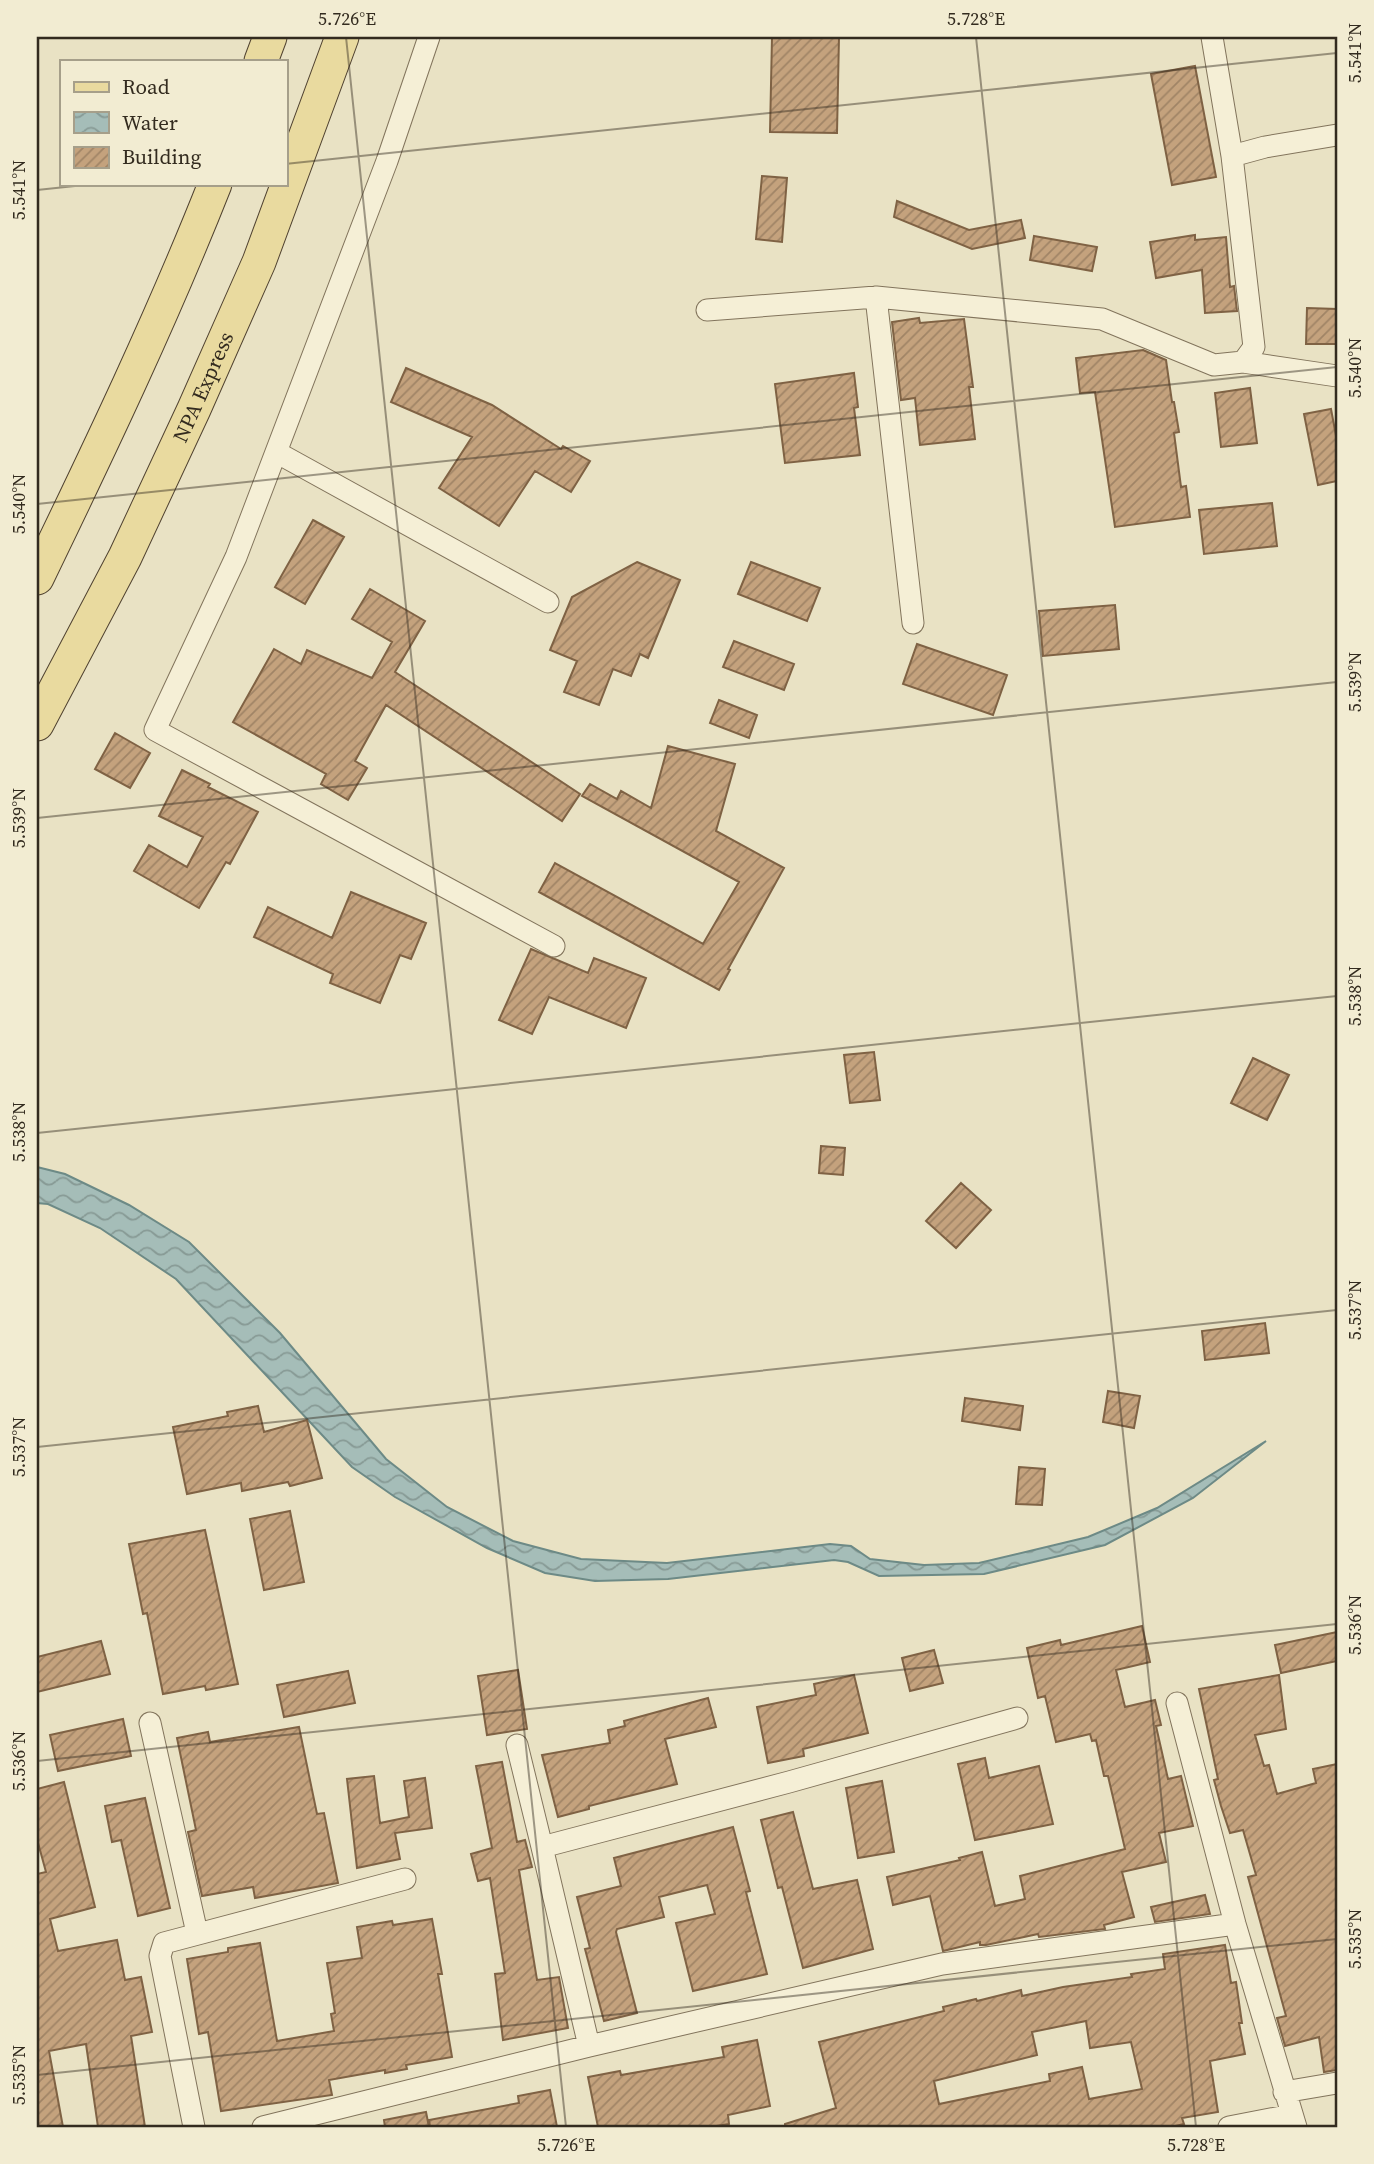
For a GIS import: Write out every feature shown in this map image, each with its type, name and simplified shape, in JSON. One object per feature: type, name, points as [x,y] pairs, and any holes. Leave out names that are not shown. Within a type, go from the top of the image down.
[{"type":"main road","points":[[261,60],[270,37]]},
{"type":"main road","name":"NPA Express","points":[[37,724],[125,557],[194,409],[259,262],[342,37]]},
{"type":"main road","points":[[37,578],[169,299],[214,186]]},
{"type":"street","points":[[429,37],[387,162],[236,557],[155,730],[554,946]]},
{"type":"street","points":[[1212,37],[1232,156],[1254,348],[1243,362]]},
{"type":"street","points":[[1232,156],[1265,147],[1337,135]]},
{"type":"street","points":[[876,297],[913,624]]},
{"type":"street","points":[[707,310],[876,297],[1102,318],[1214,365],[1243,362],[1337,376]]},
{"type":"street","points":[[276,452],[548,602]]},
{"type":"street","points":[[1177,1703],[1235,1924],[1294,2121],[1228,2127]]},
{"type":"street","points":[[542,1847],[1017,1718]]},
{"type":"street","points":[[150,1723],[197,1933]]},
{"type":"street","points":[[517,1745],[589,2046]]},
{"type":"street","points":[[194,2127],[160,1956],[164,1942],[405,1880]]},
{"type":"street","points":[[263,2127],[589,2046],[942,1964],[1235,1924]]},
{"type":"street","points":[[1284,2092],[1337,2083]]},
{"type":"water","points":[[37,1167],[65,1174],[129,1205],[189,1242],[280,1333],[386,1459],[447,1507],[513,1541],[581,1559],[667,1563],[830,1544],[851,1546],[870,1559],[924,1565],[979,1563],[1088,1537],[1157,1508],[1266,1441],[1193,1498],[1105,1545],[984,1574],[879,1576],[848,1562],[834,1560],[668,1579],[595,1581],[545,1573],[487,1548],[395,1497],[352,1467],[176,1279],[100,1228],[48,1204],[37,1203]]},
{"type":"building","points":[[772,37],[839,37],[837,133],[770,132]]},
{"type":"building","points":[[1195,66],[1216,177],[1172,185],[1151,74]]},
{"type":"building","points":[[762,176],[787,178],[782,242],[756,239]]},
{"type":"building","points":[[897,201],[969,230],[1021,220],[1025,238],[972,249],[894,217]]},
{"type":"building","points":[[1195,235],[1195,240],[1226,237],[1230,287],[1234,286],[1237,311],[1205,313],[1202,270],[1156,278],[1150,242]]},
{"type":"building","points":[[1034,236],[1097,247],[1092,271],[1030,260]]},
{"type":"building","points":[[1307,308],[1337,309],[1337,344],[1306,344]]},
{"type":"building","points":[[919,318],[920,323],[964,319],[973,387],[969,387],[975,439],[920,445],[915,398],[901,400],[892,322]]},
{"type":"building","points":[[1143,350],[1166,360],[1179,432],[1174,433],[1181,487],[1186,486],[1190,517],[1115,527],[1095,392],[1080,393],[1076,358]]},
{"type":"building","points":[[406,368],[492,405],[561,449],[563,446],[590,461],[571,492],[535,471],[499,526],[439,488],[472,437],[391,402]]},
{"type":"building","points":[[854,373],[858,407],[854,408],[860,455],[785,463],[775,384]]},
{"type":"building","points":[[1250,388],[1257,443],[1221,447],[1215,393]]},
{"type":"building","points":[[1331,409],[1337,441],[1337,481],[1318,485],[1304,414]]},
{"type":"building","points":[[1272,503],[1277,546],[1204,554],[1199,510]]},
{"type":"building","points":[[313,520],[344,537],[305,604],[275,587]]},
{"type":"building","points":[[637,562],[680,580],[648,658],[640,654],[631,676],[613,669],[599,705],[564,692],[577,661],[550,650],[572,597]]},
{"type":"building","points":[[751,562],[820,588],[807,621],[738,594]]},
{"type":"building","points":[[370,589],[425,621],[395,672],[580,794],[562,821],[386,705],[355,761],[367,768],[348,800],[321,784],[326,774],[233,722],[274,649],[301,664],[307,650],[372,678],[392,642],[352,619]]},
{"type":"building","points":[[1115,605],[1119,649],[1043,656],[1039,611]]},
{"type":"building","points":[[734,641],[794,664],[784,690],[723,667]]},
{"type":"building","points":[[917,644],[1007,675],[993,715],[903,684]]},
{"type":"building","points":[[719,700],[757,715],[749,738],[710,723]]},
{"type":"building","points":[[115,733],[150,753],[130,788],[95,769]]},
{"type":"building","points":[[668,746],[735,764],[716,831],[784,868],[719,990],[539,892],[555,863],[703,944],[739,882],[582,796],[590,784],[617,799],[621,791],[651,808]]},
{"type":"building","points":[[182,770],[210,784],[208,787],[258,812],[230,864],[226,862],[199,908],[134,871],[149,845],[187,867],[203,837],[159,816]]},
{"type":"building","points":[[351,892],[426,923],[411,959],[400,955],[380,1003],[330,983],[333,974],[254,937],[268,907],[332,938]]},
{"type":"building","points":[[531,949],[588,973],[594,958],[646,978],[626,1028],[549,997],[532,1034],[499,1020]]},
{"type":"building","points":[[874,1052],[880,1100],[850,1103],[844,1055]]},
{"type":"building","points":[[1253,1058],[1289,1075],[1267,1120],[1231,1103]]},
{"type":"building","points":[[821,1146],[845,1148],[843,1175],[819,1173]]},
{"type":"building","points":[[961,1183],[991,1210],[956,1248],[926,1221]]},
{"type":"building","points":[[1265,1323],[1269,1353],[1205,1360],[1202,1331]]},
{"type":"building","points":[[1108,1391],[1140,1396],[1134,1428],[1103,1422]]},
{"type":"building","points":[[965,1398],[1023,1406],[1020,1430],[962,1421]]},
{"type":"building","points":[[258,1406],[264,1432],[307,1420],[322,1478],[290,1486],[288,1482],[242,1491],[241,1483],[187,1494],[173,1427],[228,1416],[227,1412]]},
{"type":"building","points":[[1019,1467],[1045,1469],[1042,1505],[1016,1504]]},
{"type":"building","points":[[290,1511],[304,1582],[264,1590],[250,1519]]},
{"type":"building","points":[[205,1530],[238,1684],[206,1690],[205,1686],[163,1694],[147,1613],[143,1614],[129,1544]]},
{"type":"building","points":[[1142,1626],[1150,1662],[1116,1670],[1125,1707],[1155,1700],[1161,1725],[1156,1726],[1168,1779],[1181,1776],[1193,1826],[1159,1833],[1166,1862],[1122,1872],[1134,1917],[1104,1925],[1105,1929],[1039,1937],[1038,1934],[986,1945],[980,1945],[980,1942],[943,1951],[930,1896],[893,1905],[887,1877],[960,1860],[959,1858],[982,1852],[995,1906],[1025,1899],[1020,1876],[1125,1849],[1108,1776],[1104,1776],[1096,1740],[1092,1741],[1090,1734],[1056,1742],[1045,1696],[1038,1698],[1027,1648],[1060,1640],[1061,1645]]},
{"type":"building","points":[[1337,1632],[1337,1661],[1281,1673],[1275,1645]]},
{"type":"building","points":[[101,1641],[110,1674],[37,1692],[37,1657]]},
{"type":"building","points":[[934,1650],[943,1683],[910,1691],[902,1658]]},
{"type":"building","points":[[518,1670],[527,1729],[487,1735],[478,1676]]},
{"type":"building","points":[[348,1671],[355,1703],[284,1717],[277,1685]]},
{"type":"building","points":[[854,1675],[868,1733],[803,1749],[804,1756],[768,1763],[757,1707],[816,1695],[814,1684]]},
{"type":"building","points":[[1279,1675],[1286,1729],[1255,1735],[1264,1766],[1269,1765],[1277,1794],[1316,1783],[1313,1769],[1337,1764],[1337,2070],[1324,2072],[1319,2037],[1285,2046],[1277,2018],[1286,2016],[1248,1877],[1256,1875],[1243,1830],[1230,1833],[1221,1806],[1199,1689]]},
{"type":"building","points":[[708,1698],[716,1727],[665,1739],[677,1784],[589,1806],[589,1809],[558,1817],[542,1755],[610,1743],[608,1730],[625,1726],[624,1721]]},
{"type":"building","points":[[123,1719],[131,1756],[58,1771],[50,1735]]},
{"type":"building","points":[[299,1727],[317,1814],[324,1813],[338,1883],[255,1898],[253,1887],[202,1896],[188,1832],[196,1830],[177,1738],[208,1732],[210,1742]]},
{"type":"building","points":[[985,1758],[989,1778],[1039,1766],[1053,1824],[975,1840],[958,1764]]},
{"type":"building","points":[[502,1762],[517,1842],[525,1840],[532,1867],[519,1870],[537,1980],[559,1977],[568,2028],[503,2040],[495,1974],[505,1973],[490,1878],[478,1881],[471,1854],[492,1848],[476,1766]]},
{"type":"building","points":[[374,1776],[380,1823],[409,1817],[404,1781],[425,1778],[432,1828],[395,1833],[400,1859],[357,1868],[347,1779]]},
{"type":"building","points":[[882,1781],[894,1852],[858,1858],[846,1788]]},
{"type":"building","points":[[64,1782],[95,1907],[50,1919],[58,1951],[117,1940],[125,1980],[141,1977],[152,2032],[131,2036],[145,2127],[98,2127],[86,2044],[49,2051],[63,2127],[37,2127],[37,1874],[46,1872],[37,1839],[37,1789]]},
{"type":"building","points":[[145,1798],[170,1908],[138,1916],[121,1840],[112,1842],[105,1806]]},
{"type":"building","points":[[793,1812],[813,1889],[857,1880],[873,1949],[803,1968],[782,1887],[778,1888],[761,1820]]},
{"type":"building","points":[[733,1827],[750,1891],[746,1892],[767,1974],[693,1991],[676,1923],[715,1914],[707,1885],[659,1897],[664,1917],[617,1929],[616,1932],[637,2013],[604,2021],[585,1949],[590,1948],[577,1897],[621,1886],[614,1858]]},
{"type":"building","points":[[1205,1895],[1210,1914],[1155,1922],[1151,1907]]},
{"type":"building","points":[[432,1919],[452,2057],[406,2065],[407,2069],[329,2080],[332,2095],[221,2111],[208,2032],[199,2034],[187,1959],[260,1943],[277,2041],[334,2031],[331,2014],[335,2013],[327,1963],[362,1958],[357,1927],[392,1921],[393,1925]]},
{"type":"building","points":[[1225,1945],[1231,1983],[1236,1982],[1242,2023],[1239,2023],[1245,2054],[1210,2061],[1218,2112],[1182,2118],[1184,2124],[1171,2127],[785,2127],[785,2124],[836,2108],[819,2042],[944,2011],[943,2007],[976,1999],[977,2001],[1021,1990],[1022,1996],[1165,1969],[1163,1954]],"holes":[[[1086,2021],[1090,2048],[1131,2042],[1142,2089],[1089,2099],[1082,2067],[1049,2074],[1050,2081],[939,2104],[934,2081],[1037,2055],[1032,2032]]]},
{"type":"building","points":[[757,2040],[770,2106],[728,2115],[729,2124],[710,2127],[598,2127],[588,2077],[620,2071],[621,2075],[724,2057],[722,2047]]},
{"type":"building","points":[[550,2090],[557,2127],[430,2127],[429,2120],[519,2103],[518,2096]]},
{"type":"building","points":[[426,2112],[429,2127],[385,2127],[384,2120]]}]
